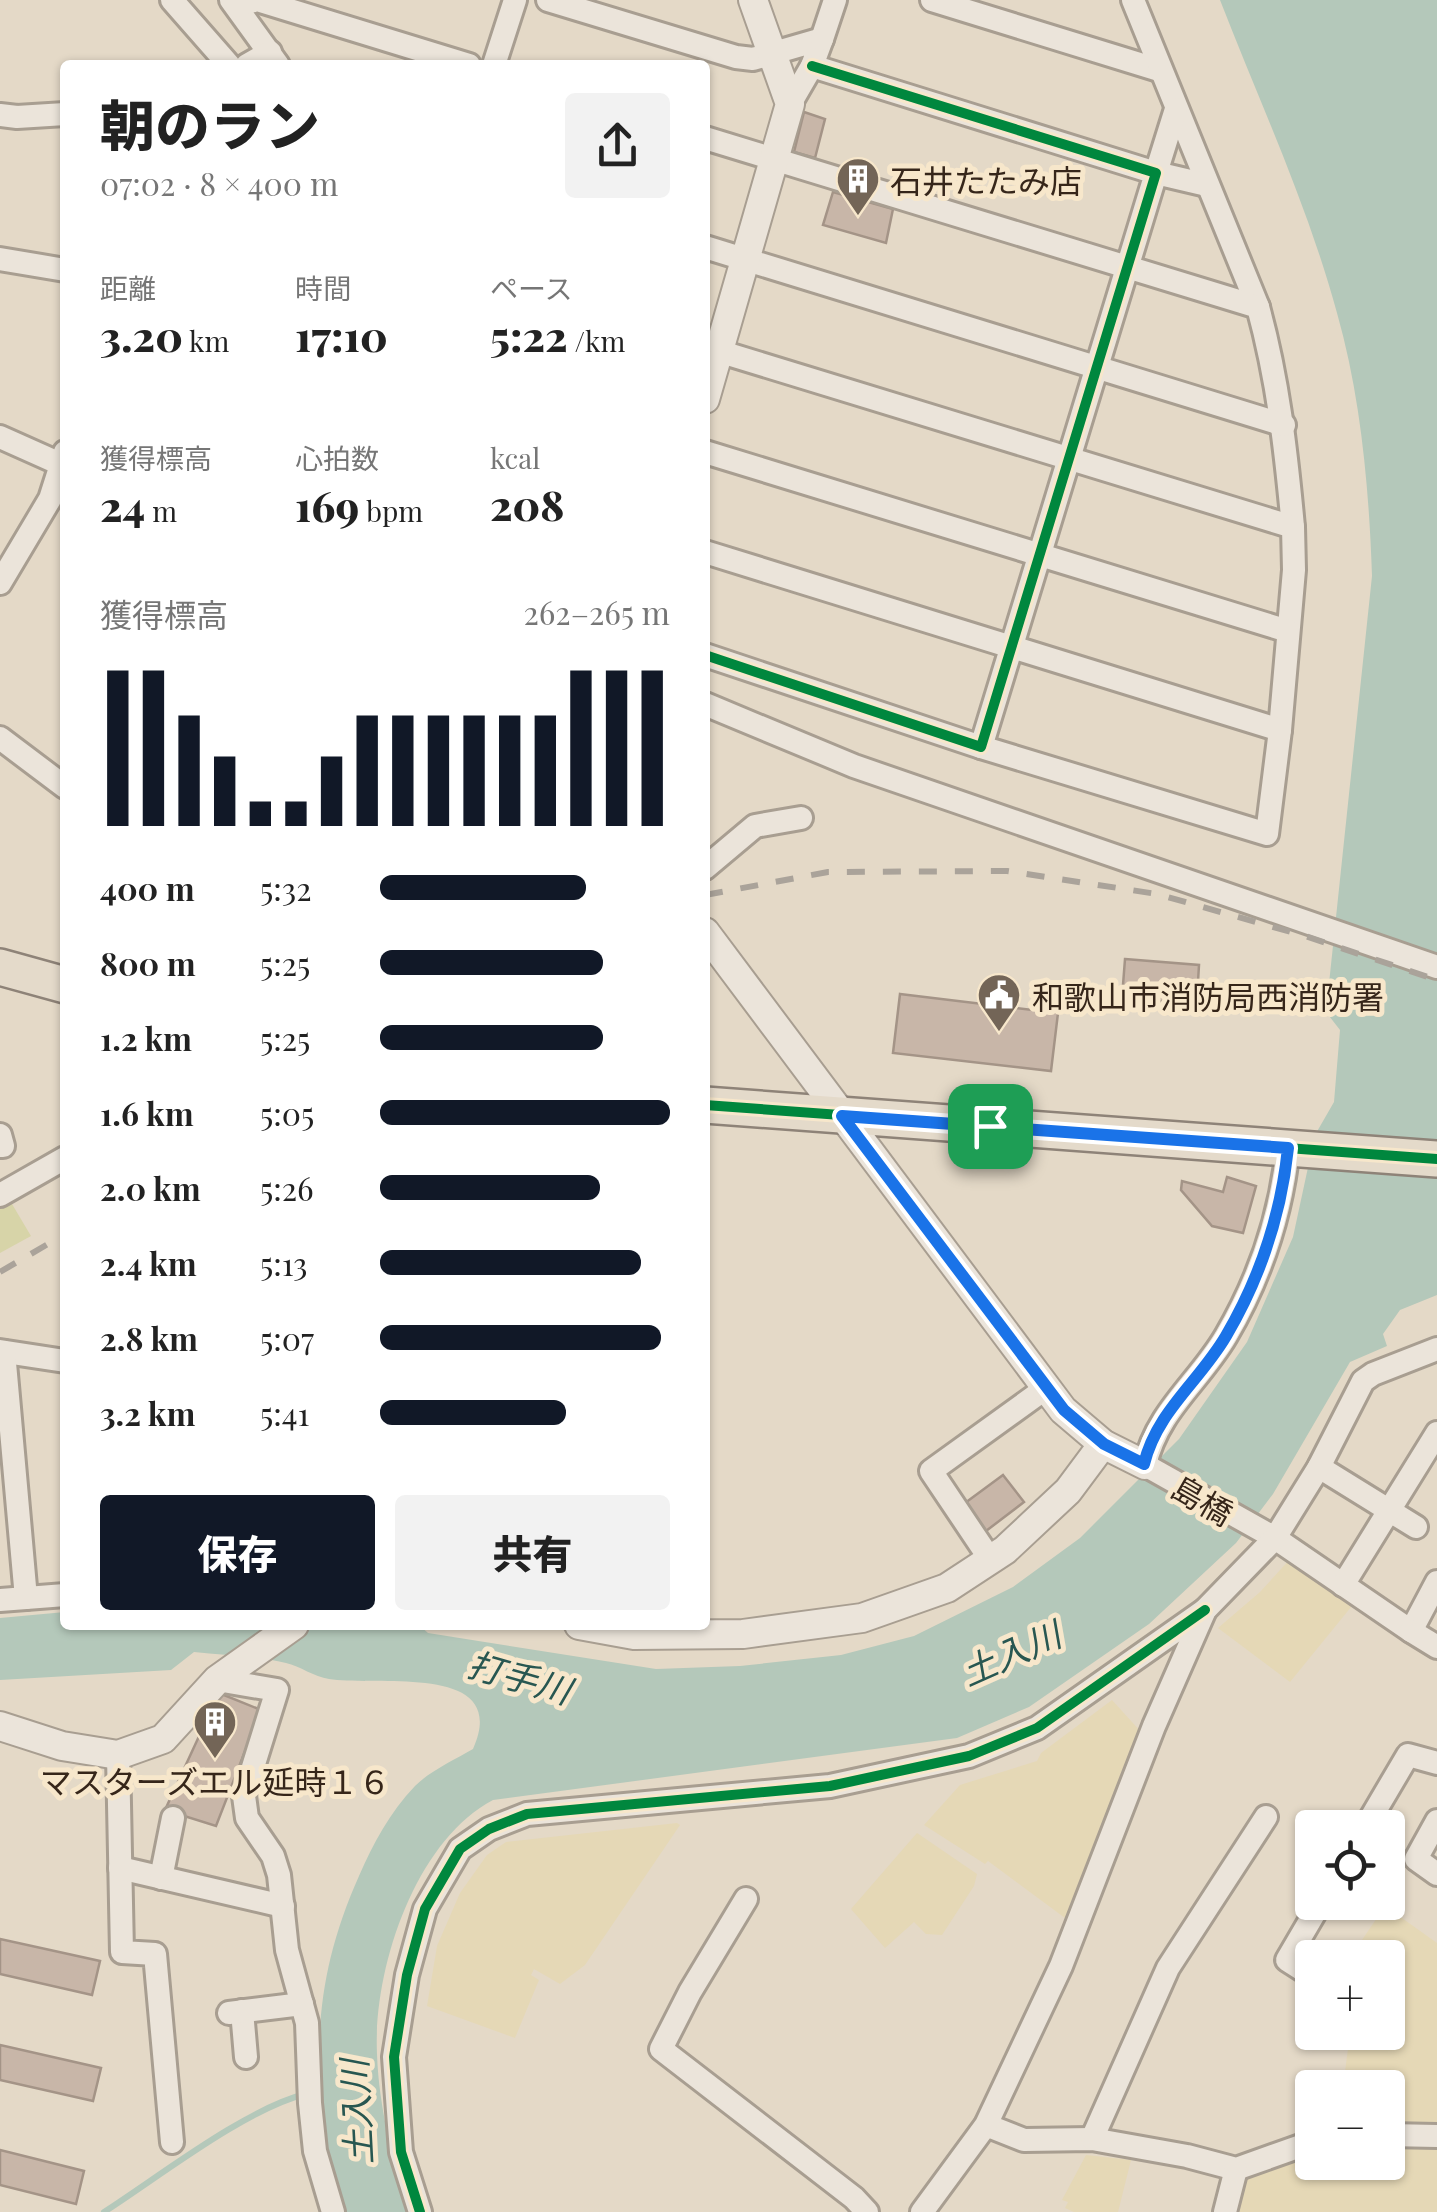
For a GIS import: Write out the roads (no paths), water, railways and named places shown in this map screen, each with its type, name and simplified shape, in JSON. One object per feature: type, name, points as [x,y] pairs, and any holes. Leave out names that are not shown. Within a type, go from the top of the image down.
[{"type":"main road","points":[[0,967],[60,983]]},
{"type":"main road","points":[[710,1105],[1437,1159]]},
{"type":"street","points":[[172,0],[225,60]]},
{"type":"street","points":[[274,58],[234,3],[257,0],[453,60]]},
{"type":"street","points":[[496,60],[515,0]]},
{"type":"street","points":[[548,0],[736,58],[772,54],[822,39]]},
{"type":"street","points":[[753,0],[790,104]]},
{"type":"street","points":[[835,0],[812,66],[790,104],[747,260],[712,349],[1293,527]]},
{"type":"street","points":[[932,0],[1160,70]]},
{"type":"street","points":[[710,657],[981,747],[1267,834],[1294,570],[1284,425],[1274,365],[1258,307],[1134,0]]},
{"type":"street","points":[[812,66],[1156,173],[1207,185]]},
{"type":"street","points":[[981,747],[1176,109]]},
{"type":"street","points":[[0,115],[17,118],[60,114]]},
{"type":"street","points":[[710,139],[1258,307]]},
{"type":"street","points":[[710,249],[1284,425]]},
{"type":"street","points":[[0,260],[60,269]]},
{"type":"street","points":[[0,437],[60,460]]},
{"type":"street","points":[[710,454],[1288,631]]},
{"type":"street","points":[[0,582],[50,499],[60,472]]},
{"type":"street","points":[[710,554],[1280,730]]},
{"type":"street","points":[[710,706],[854,766],[1437,967]]},
{"type":"street","points":[[0,738],[60,783]]},
{"type":"street","points":[[710,864],[755,826],[801,818]]},
{"type":"street","points":[[710,939],[1064,1410],[1104,1444],[1144,1464],[1151,1437],[1225,1338],[1261,1266],[1283,1196],[1288,1148]]},
{"type":"street","points":[[0,1136],[0,1146]]},
{"type":"street","points":[[0,1196],[60,1161]]},
{"type":"street","points":[[420,2212],[402,2152],[394,2057],[408,1976],[425,1910],[460,1850],[488,1829],[527,1814],[830,1786],[969,1756],[1036,1728],[1205,1610],[1320,1467],[1363,1381],[1437,1349]]},
{"type":"street","points":[[26,1598],[2,1351],[60,1360]]},
{"type":"street","points":[[990,1559],[931,1471],[1046,1388]]},
{"type":"street","points":[[1343,1585],[1437,1433]]},
{"type":"street","points":[[606,1630],[634,1635],[743,1634],[862,1618],[947,1588],[1006,1550],[1068,1491],[1104,1444]]},
{"type":"street","name":"島橋","points":[[1144,1464],[1268,1536],[1437,1647]]},
{"type":"street","points":[[1320,1467],[1416,1526]]},
{"type":"street","points":[[1411,1632],[1437,1582]]},
{"type":"street","points":[[0,1600],[60,1595]]},
{"type":"street","points":[[922,2212],[986,2124],[1060,1966],[1154,1726],[1205,1610]]},
{"type":"street","points":[[0,1726],[62,1746],[118,1754],[163,1740],[217,1680],[287,1630]]},
{"type":"street","points":[[217,1680],[278,1690],[244,1796],[246,1818],[273,1856],[287,1950],[307,2023],[316,2151],[332,2212]]},
{"type":"street","points":[[118,1754],[122,1952],[156,1954],[172,2142]]},
{"type":"street","points":[[1376,1810],[1408,1755],[1437,1763]]},
{"type":"street","points":[[1092,2139],[1168,1968],[1266,1817]]},
{"type":"street","points":[[161,1878],[173,1818]]},
{"type":"street","points":[[1437,1821],[1416,1859],[1437,1874]]},
{"type":"street","points":[[120,1868],[283,1906]]},
{"type":"street","points":[[746,1899],[661,2049],[867,2212]]},
{"type":"street","points":[[1295,1946],[1287,1960],[1295,1965]]},
{"type":"street","points":[[246,2058],[236,2012],[302,2004]]},
{"type":"street","points":[[986,2124],[1024,2140],[1092,2139],[1236,2169],[1295,2148]]},
{"type":"street","points":[[1405,2135],[1437,2136]]},
{"type":"street","points":[[1225,2212],[1236,2169]]},
{"type":"water","points":[[1220,0],[1437,0],[1437,1295],[1400,1310],[1383,1334],[1387,1346],[1350,1362],[1273,1494],[1236,1543],[1149,1624],[1029,1707],[957,1738],[493,1800],[465,1819],[441,1845],[421,1876],[404,1910],[382,1984],[377,2054],[381,2095],[409,2212],[339,2212],[320,2083],[319,2042],[330,1961],[359,1876],[390,1817],[421,1781],[473,1749],[480,1721],[473,1702],[456,1690],[432,1684],[329,1679],[291,1664],[194,1652],[171,1670],[0,1680],[0,1618],[60,1612],[60,1630],[425,1630],[656,1669],[740,1666],[841,1655],[914,1636],[1013,1587],[1080,1538],[1179,1439],[1247,1342],[1293,1237],[1315,1135],[1334,1102],[1340,1030],[1326,1012],[1372,576],[1369,510],[1352,378],[1337,313],[1298,194]]},
{"type":"waterway","points":[[104,2212],[229,2129],[305,2094]]},
{"type":"railway","points":[[710,894],[828,872],[1007,871],[1157,894],[1305,936],[1437,980]]},
{"type":"railway","points":[[0,1272],[60,1237]]},
{"type":"place","name":"石井たたみ店","points":[[858,217]]},
{"type":"place","name":"和歌山市消防局西消防署","points":[[999,1033]]},
{"type":"place","name":"マスターズエル延時１６","points":[[215,1760]]},
{"type":"water label","name":"土入川","points":[[1010,1652]]},
{"type":"water label","name":"打手川","points":[[520,1676]]},
{"type":"water label","name":"土入川","points":[[355,2112]]}]
